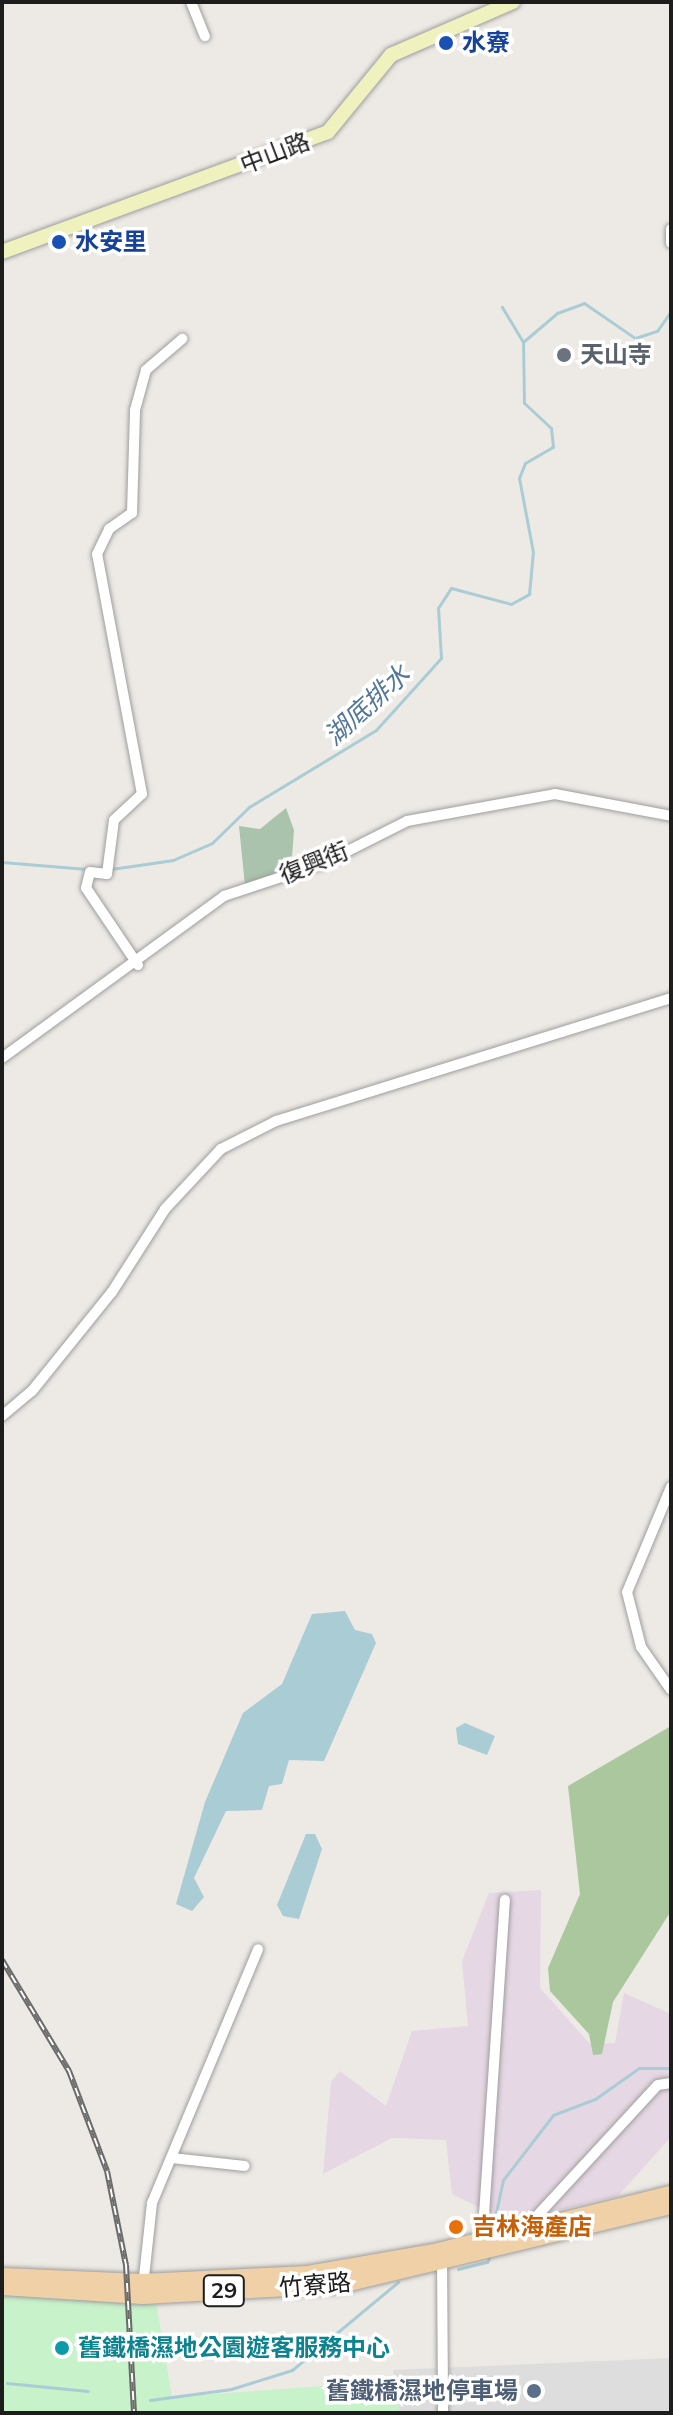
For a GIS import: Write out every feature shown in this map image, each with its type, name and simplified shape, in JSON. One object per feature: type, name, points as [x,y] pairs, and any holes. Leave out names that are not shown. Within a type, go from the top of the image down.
[{"type":"main road","name":"29","points":[[484,2248],[671,2194]]},
{"type":"main road","name":"29","points":[[526,2237],[671,2206]]},
{"type":"main road","name":"竹寮路","points":[[2,2287],[143,2289],[308,2274],[443,2257],[484,2248]]},
{"type":"main road","name":"竹寮路","points":[[2,2276],[143,2289]]},
{"type":"street","points":[[191,2],[205,36]]},
{"type":"street","points":[[476,2],[479,19]]},
{"type":"street","name":"中山路","points":[[2,252],[328,132],[391,55],[513,2]]},
{"type":"street","points":[[669,229],[671,243]]},
{"type":"street","points":[[138,965],[86,888],[90,872],[107,874],[114,820],[142,794],[143,780],[97,554],[109,529],[132,513],[135,410],[146,370],[182,339]]},
{"type":"street","name":"復興街","points":[[2,1058],[41,1024],[138,965],[224,896],[326,862],[407,821],[555,794],[671,816]]},
{"type":"street","points":[[2,1416],[40,1381],[165,1209],[221,1149],[276,1121],[671,998]]},
{"type":"street","points":[[671,1487],[627,1592],[641,1647],[671,1690]]},
{"type":"street","points":[[484,2248],[505,1900]]},
{"type":"street","points":[[143,2289],[145,2228],[258,1949]]},
{"type":"street","points":[[526,2237],[658,2085],[671,2083]]},
{"type":"street","points":[[172,2158],[245,2166]]},
{"type":"street","points":[[443,2257],[443,2413]]},
{"type":"shaded area","points":[[541,1890],[540,1988],[590,2044],[615,2043],[624,1993],[671,2014],[671,2137],[618,2196],[509,2222],[452,2194],[446,2140],[392,2138],[323,2174],[331,2082],[340,2071],[386,2106],[412,2031],[468,2026],[462,1961],[489,1893]]},
{"type":"shaded area","name":"舊鐵橋濕地停車場","points":[[671,2358],[671,2413],[399,2413],[393,2370]]},
{"type":"green space","points":[[286,808],[294,830],[291,870],[245,886],[239,826],[260,829]]},
{"type":"green space","points":[[671,1726],[671,1911],[613,2002],[602,2054],[593,2055],[589,2034],[550,1991],[548,1968],[580,1894],[568,1786]]},
{"type":"green space","points":[[2,2279],[155,2295],[172,2397],[671,2361],[671,2413],[2,2413]]},
{"type":"water","points":[[345,1611],[355,1630],[372,1634],[376,1643],[324,1761],[289,1760],[282,1784],[269,1786],[262,1810],[226,1811],[194,1878],[204,1897],[192,1911],[176,1904],[205,1802],[243,1713],[282,1684],[312,1614]]},
{"type":"water","points":[[465,1723],[495,1736],[487,1755],[458,1744],[456,1728]]},
{"type":"water","points":[[306,1834],[315,1834],[322,1849],[299,1919],[283,1916],[277,1905]]},
{"type":"waterway","points":[[523,342],[557,313],[584,303],[635,338],[657,331],[671,311]]},
{"type":"waterway","name":"湖底排水","points":[[111,869],[173,860],[212,843],[249,807],[376,730],[441,658],[438,608],[451,588],[511,604],[529,594],[533,552],[519,478],[525,463],[553,447],[551,428],[524,403],[523,342],[502,307]]},
{"type":"waterway","name":"湖底排水","points":[[2,862],[87,869]]},
{"type":"waterway","points":[[492,2230],[503,2180],[553,2115],[595,2099],[639,2068],[671,2068]]},
{"type":"waterway","points":[[458,2269],[487,2262],[491,2254]]},
{"type":"waterway","points":[[150,2400],[231,2389],[292,2370],[398,2282]]},
{"type":"waterway","points":[[7,2383],[88,2391]]},
{"type":"railway","points":[[2,1960],[69,2071],[107,2171],[126,2265],[134,2413]]},
{"type":"place","name":"水寮","points":[[446,43]]},
{"type":"place","name":"水安里","points":[[59,242]]},
{"type":"place","name":"天山寺","points":[[564,355]]},
{"type":"place","name":"吉林海產店","points":[[456,2227]]},
{"type":"place","name":"舊鐵橋濕地公園遊客服務中心","points":[[62,2348]]},
{"type":"place","name":"舊鐵橋濕地停車場","points":[[534,2391]]}]
